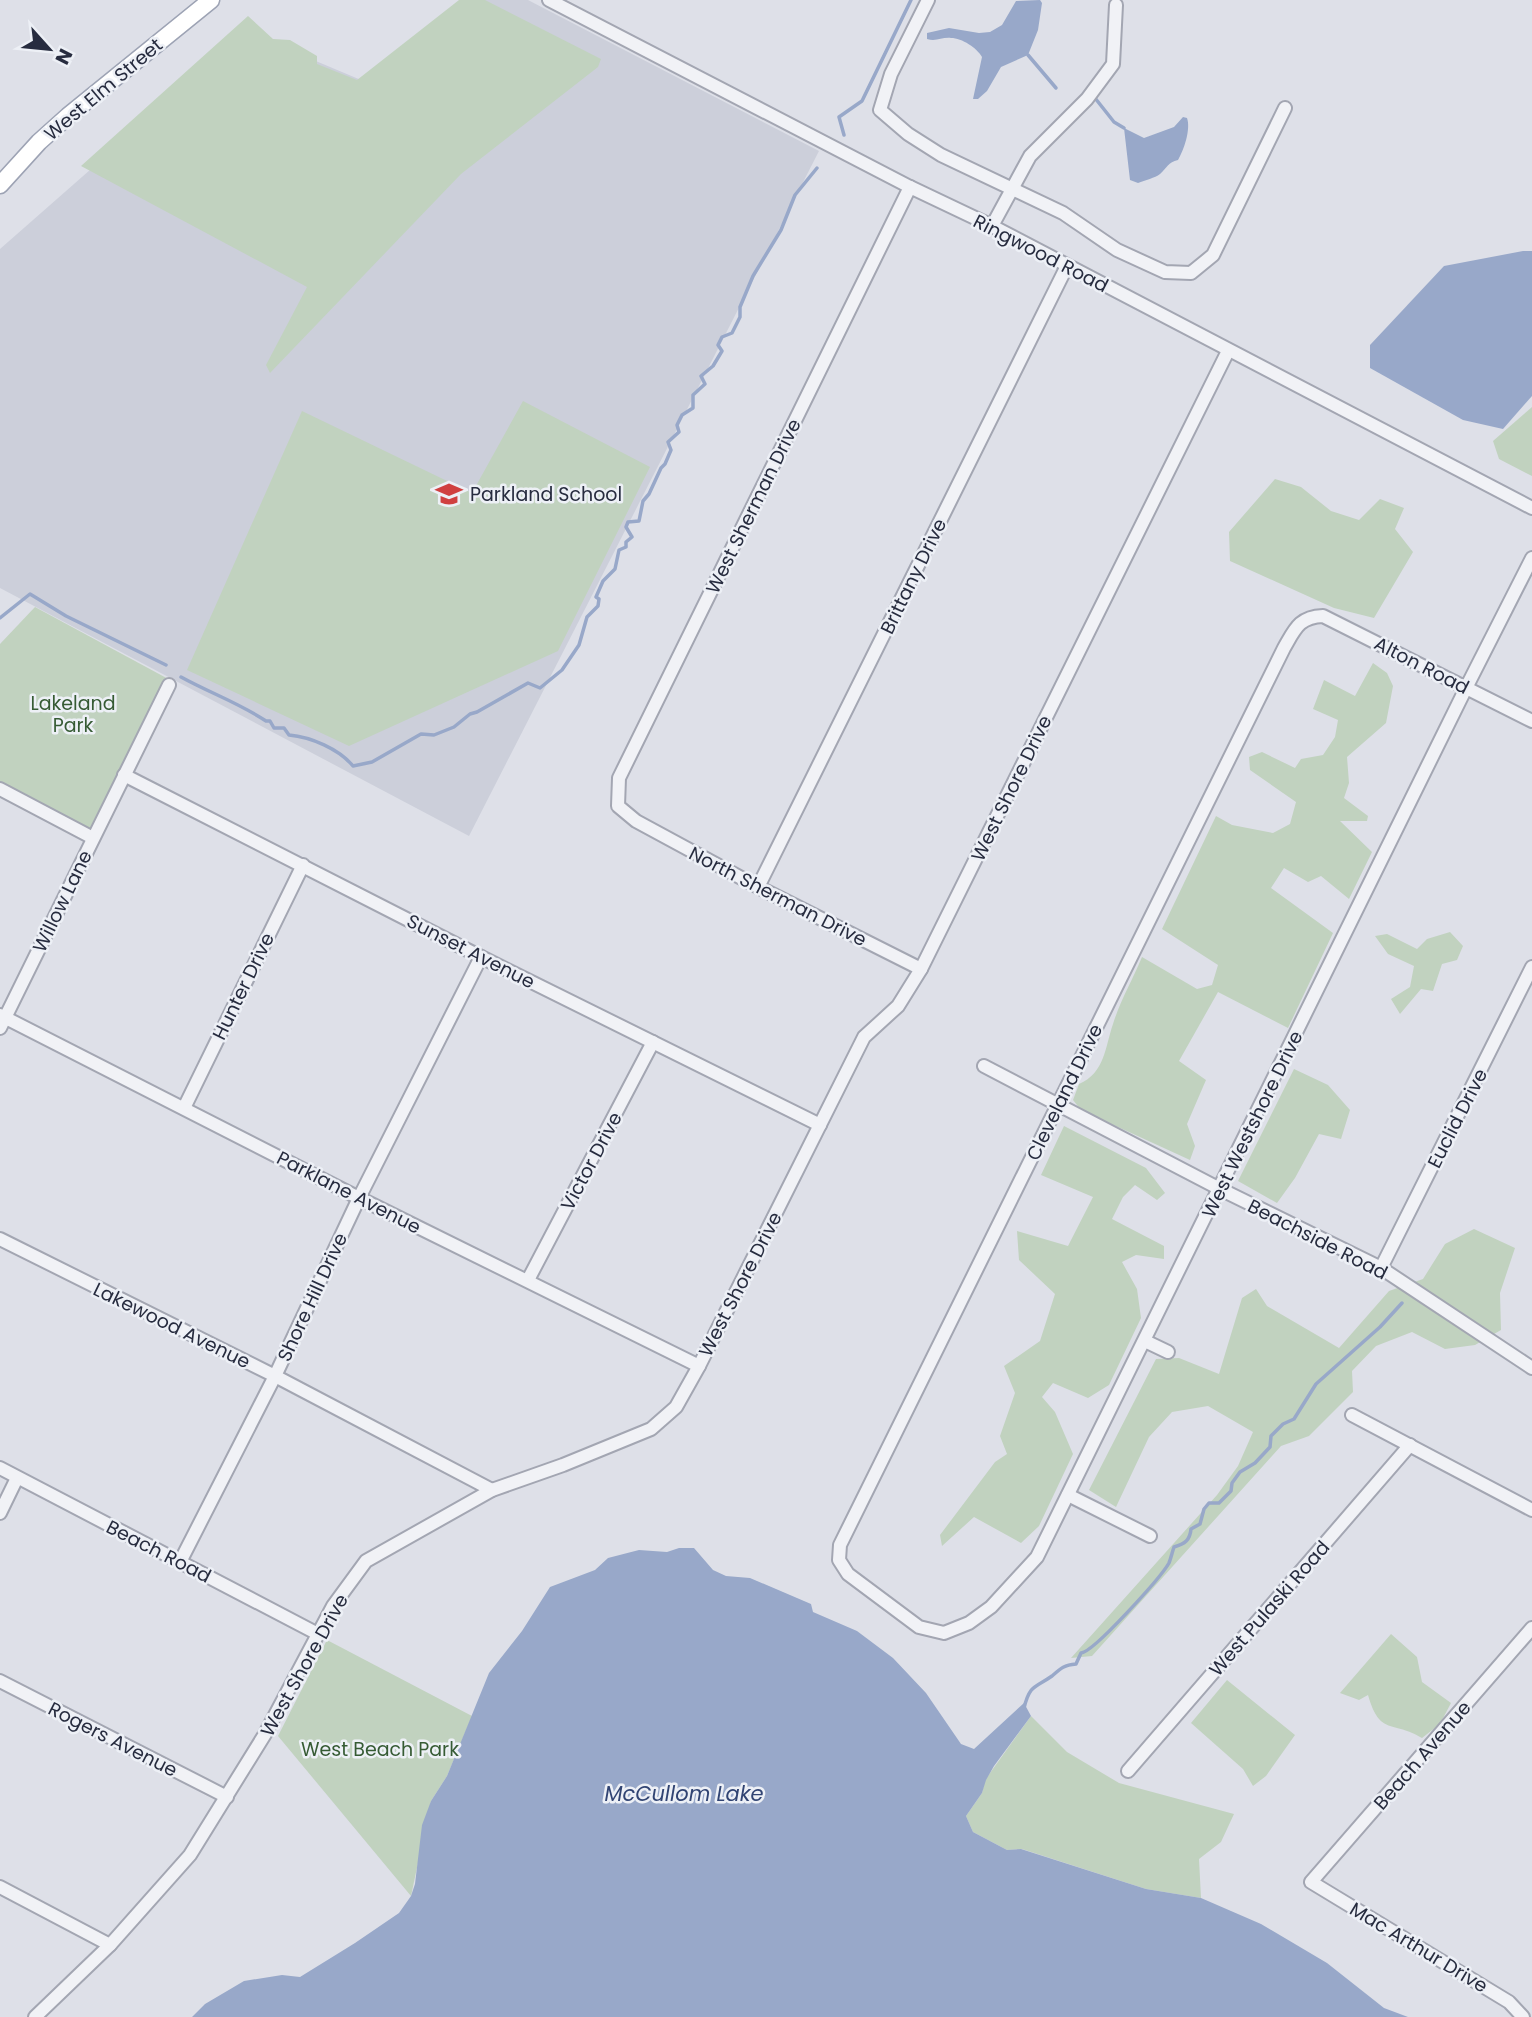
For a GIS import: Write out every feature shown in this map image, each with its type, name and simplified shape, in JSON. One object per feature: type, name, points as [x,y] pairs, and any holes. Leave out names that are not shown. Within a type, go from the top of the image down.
[{"type":"main road","name":"West Elm Street","points":[[0,185],[39,142],[68,116],[211,0]]},
{"type":"street","name":"Ringwood Road","points":[[549,0],[910,187],[992,226],[1532,508]]},
{"type":"street","points":[[928,0],[891,74],[880,110],[908,134],[941,155],[1063,213],[1117,250],[1165,272],[1191,273],[1213,255],[1285,108]]},
{"type":"street","points":[[992,226],[1030,156],[1087,99],[1113,64],[1116,5]]},
{"type":"street","name":"West Sherman Drive","points":[[636,821],[618,806],[619,778],[910,187]]},
{"type":"street","name":"Brittany Drive","points":[[758,887],[1067,266]]},
{"type":"street","name":"West Shore Drive","points":[[35,2017],[110,1945],[190,1855],[265,1734],[333,1606],[366,1561],[492,1490],[651,1429],[676,1407],[864,1037],[898,1006],[921,969],[1228,351]]},
{"type":"street","name":"West Westshore Drive","points":[[919,1627],[943,1633],[969,1623],[991,1608],[1037,1557],[1532,558]]},
{"type":"street","name":"Alton Road","points":[[1310,617],[1323,616],[1532,721]]},
{"type":"street","name":"Cleveland Drive","points":[[919,1627],[848,1574],[839,1560],[840,1545],[1284,648],[1298,624],[1310,617]]},
{"type":"street","name":"Willow Lane","points":[[2,1020],[169,685]]},
{"type":"street","name":"Sunset Avenue","points":[[124,775],[481,957],[820,1125]]},
{"type":"street","points":[[0,789],[93,838]]},
{"type":"street","name":"North Sherman Drive","points":[[636,821],[758,887],[921,969]]},
{"type":"street","name":"Hunter Drive","points":[[184,1108],[303,865]]},
{"type":"street","name":"Shore Hill Drive","points":[[180,1562],[275,1376],[359,1198],[481,957]]},
{"type":"street","name":"Euclid Drive","points":[[1381,1268],[1532,967]]},
{"type":"street","name":"Parklane Avenue","points":[[2,1020],[184,1108],[699,1366]]},
{"type":"street","name":"Victor Drive","points":[[528,1280],[653,1042]]},
{"type":"street","name":"Beachside Road","points":[[984,1066],[1220,1189],[1381,1268],[1532,1368]]},
{"type":"street","name":"Lakewood Avenue","points":[[0,1239],[275,1376],[492,1490]]},
{"type":"street","points":[[1144,1341],[1168,1352]]},
{"type":"street","points":[[1352,1415],[1532,1510]]},
{"type":"street","name":"West Pulaski Road","points":[[1128,1771],[1409,1445]]},
{"type":"street","name":"Beach Road","points":[[0,1468],[318,1634]]},
{"type":"street","points":[[0,1513],[18,1478]]},
{"type":"street","points":[[1068,1494],[1150,1536]]},
{"type":"street","name":"Beach Avenue","points":[[1311,1882],[1532,1628]]},
{"type":"street","name":"Rogers Avenue","points":[[0,1681],[227,1797]]},
{"type":"street","name":"Mac Arthur Drive","points":[[1311,1882],[1509,2002],[1523,2017]]},
{"type":"street","points":[[0,1887],[110,1945]]},
{"type":"shaded area","name":"Parkland School","points":[[467,0],[528,0],[819,151],[469,836],[0,588],[0,249],[247,32],[361,80]]},
{"type":"green space","points":[[459,0],[485,0],[601,59],[598,67],[461,174],[270,373],[266,365],[307,287],[81,166],[248,16],[273,39],[290,40],[317,56],[317,64],[357,80]]},
{"type":"green space","points":[[523,401],[650,467],[558,651],[349,746],[187,670],[302,411],[472,493]]},
{"type":"green space","points":[[1532,407],[1532,476],[1499,459],[1493,441]]},
{"type":"green space","points":[[1275,479],[1301,487],[1331,511],[1359,520],[1380,499],[1404,508],[1395,529],[1413,552],[1374,618],[1334,608],[1230,561],[1229,532]]},
{"type":"green space","name":"Lakeland Park","points":[[35,607],[172,681],[93,838],[0,789],[0,644]]},
{"type":"green space","points":[[1373,663],[1387,673],[1393,686],[1386,723],[1347,757],[1349,783],[1344,798],[1368,816],[1367,821],[1340,821],[1372,852],[1349,899],[1321,876],[1308,882],[1284,868],[1271,888],[1333,933],[1288,1028],[1218,992],[1179,1061],[1206,1080],[1187,1124],[1195,1146],[1190,1160],[1081,1110],[1073,1100],[1079,1084],[1088,1079],[1099,1066],[1119,1007],[1142,957],[1197,989],[1212,985],[1218,965],[1162,929],[1216,816],[1232,825],[1273,833],[1290,824],[1296,802],[1250,770],[1249,757],[1262,752],[1295,768],[1301,759],[1323,755],[1335,737],[1338,720],[1313,709],[1324,680],[1355,696]]},
{"type":"green space","points":[[1450,932],[1463,946],[1457,960],[1442,964],[1433,991],[1421,989],[1400,1014],[1391,999],[1410,987],[1414,966],[1388,954],[1375,936],[1387,934],[1417,949],[1427,939]]},
{"type":"green space","points":[[1294,1069],[1328,1085],[1350,1110],[1341,1139],[1319,1134],[1295,1178],[1277,1203],[1238,1181]]},
{"type":"green space","points":[[1064,1126],[1146,1168],[1165,1193],[1157,1200],[1135,1185],[1123,1197],[1112,1219],[1164,1246],[1164,1259],[1136,1255],[1122,1262],[1137,1289],[1141,1318],[1109,1385],[1088,1398],[1053,1383],[1042,1397],[1055,1412],[1073,1454],[1039,1526],[1021,1543],[974,1517],[942,1546],[940,1535],[995,1462],[1007,1454],[1000,1436],[1015,1393],[1004,1366],[1040,1341],[1055,1294],[1019,1260],[1017,1231],[1068,1246],[1093,1197],[1041,1175]]},
{"type":"green space","points":[[1474,1229],[1515,1248],[1500,1293],[1501,1330],[1475,1345],[1445,1349],[1412,1332],[1376,1346],[1352,1371],[1353,1392],[1309,1436],[1281,1446],[1092,1656],[1071,1658],[1217,1495],[1238,1466],[1253,1432],[1208,1406],[1172,1412],[1149,1437],[1116,1507],[1089,1490],[1156,1359],[1179,1358],[1219,1374],[1242,1298],[1256,1289],[1267,1306],[1339,1348],[1389,1291],[1423,1279],[1445,1244]]},
{"type":"green space","points":[[1391,1634],[1417,1657],[1422,1682],[1451,1703],[1440,1724],[1422,1738],[1383,1722],[1377,1717],[1368,1695],[1359,1700],[1340,1693]]},
{"type":"green space","name":"West Beach Park","points":[[327,1640],[472,1716],[447,1776],[431,1801],[411,1896],[278,1736]]},
{"type":"green space","points":[[1227,1680],[1295,1735],[1266,1776],[1253,1786],[1243,1769],[1191,1723]]},
{"type":"green space","points":[[1031,1716],[1067,1752],[1119,1783],[1234,1814],[1221,1842],[1199,1859],[1201,1898],[1146,1889],[1022,1849],[1007,1850],[973,1832],[966,1816],[982,1793],[985,1780]]},
{"type":"water","points":[[1040,0],[1042,3],[1038,30],[1028,55],[1001,67],[987,91],[978,99],[973,99],[982,57],[980,54],[969,44],[955,38],[927,39],[927,33],[949,28],[990,32],[1002,25],[1016,1]]},
{"type":"water","points":[[1183,117],[1187,118],[1187,133],[1178,160],[1155,177],[1138,183],[1130,180],[1124,128],[1144,138],[1174,127]]},
{"type":"water","points":[[1532,251],[1532,396],[1503,429],[1463,420],[1370,368],[1370,345],[1444,266]]},
{"type":"water","name":"McCullom Lake","points":[[679,1548],[694,1548],[713,1570],[726,1576],[750,1578],[811,1604],[813,1612],[857,1631],[893,1658],[926,1693],[961,1744],[974,1749],[1024,1703],[1031,1716],[994,1766],[982,1793],[966,1816],[973,1832],[1007,1850],[1021,1849],[1146,1889],[1201,1898],[1261,1924],[1327,1963],[1384,2008],[1408,2017],[192,2017],[205,2004],[244,1981],[282,1975],[300,1977],[399,1913],[411,1896],[415,1884],[422,1825],[431,1801],[447,1776],[489,1673],[522,1631],[550,1587],[595,1570],[608,1558],[639,1550],[667,1552]]},
{"type":"waterway","points":[[844,135],[839,117],[862,101],[911,0]]},
{"type":"waterway","points":[[1028,55],[1056,88]]},
{"type":"waterway","points":[[1095,98],[1114,122],[1124,128]]},
{"type":"waterway","points":[[181,677],[270,721],[274,728],[284,728],[289,735],[324,745],[353,766],[372,762],[421,734],[434,735],[454,727],[470,714],[528,683],[540,688],[562,670],[579,645],[587,617],[598,606],[599,599],[596,597],[603,581],[615,569],[619,550],[626,547],[626,542],[632,537],[626,527],[628,522],[639,521],[643,501],[671,450],[668,442],[679,432],[677,425],[682,415],[693,408],[693,395],[705,384],[701,376],[713,366],[722,351],[718,345],[722,337],[732,333],[753,276],[781,230],[795,195],[817,168]]},
{"type":"waterway","points":[[0,618],[30,594],[66,616],[166,665]]},
{"type":"waterway","points":[[1024,1708],[1034,1688],[1063,1667],[1076,1664],[1081,1653],[1127,1613],[1169,1563],[1174,1547],[1186,1541],[1191,1529],[1200,1524],[1204,1509],[1209,1503],[1219,1503],[1231,1491],[1232,1483],[1240,1472],[1255,1463],[1270,1447],[1271,1436],[1283,1424],[1294,1419],[1316,1384],[1380,1327],[1402,1303]]},
{"type":"place","name":"Parkland School","points":[[449,494]]}]
